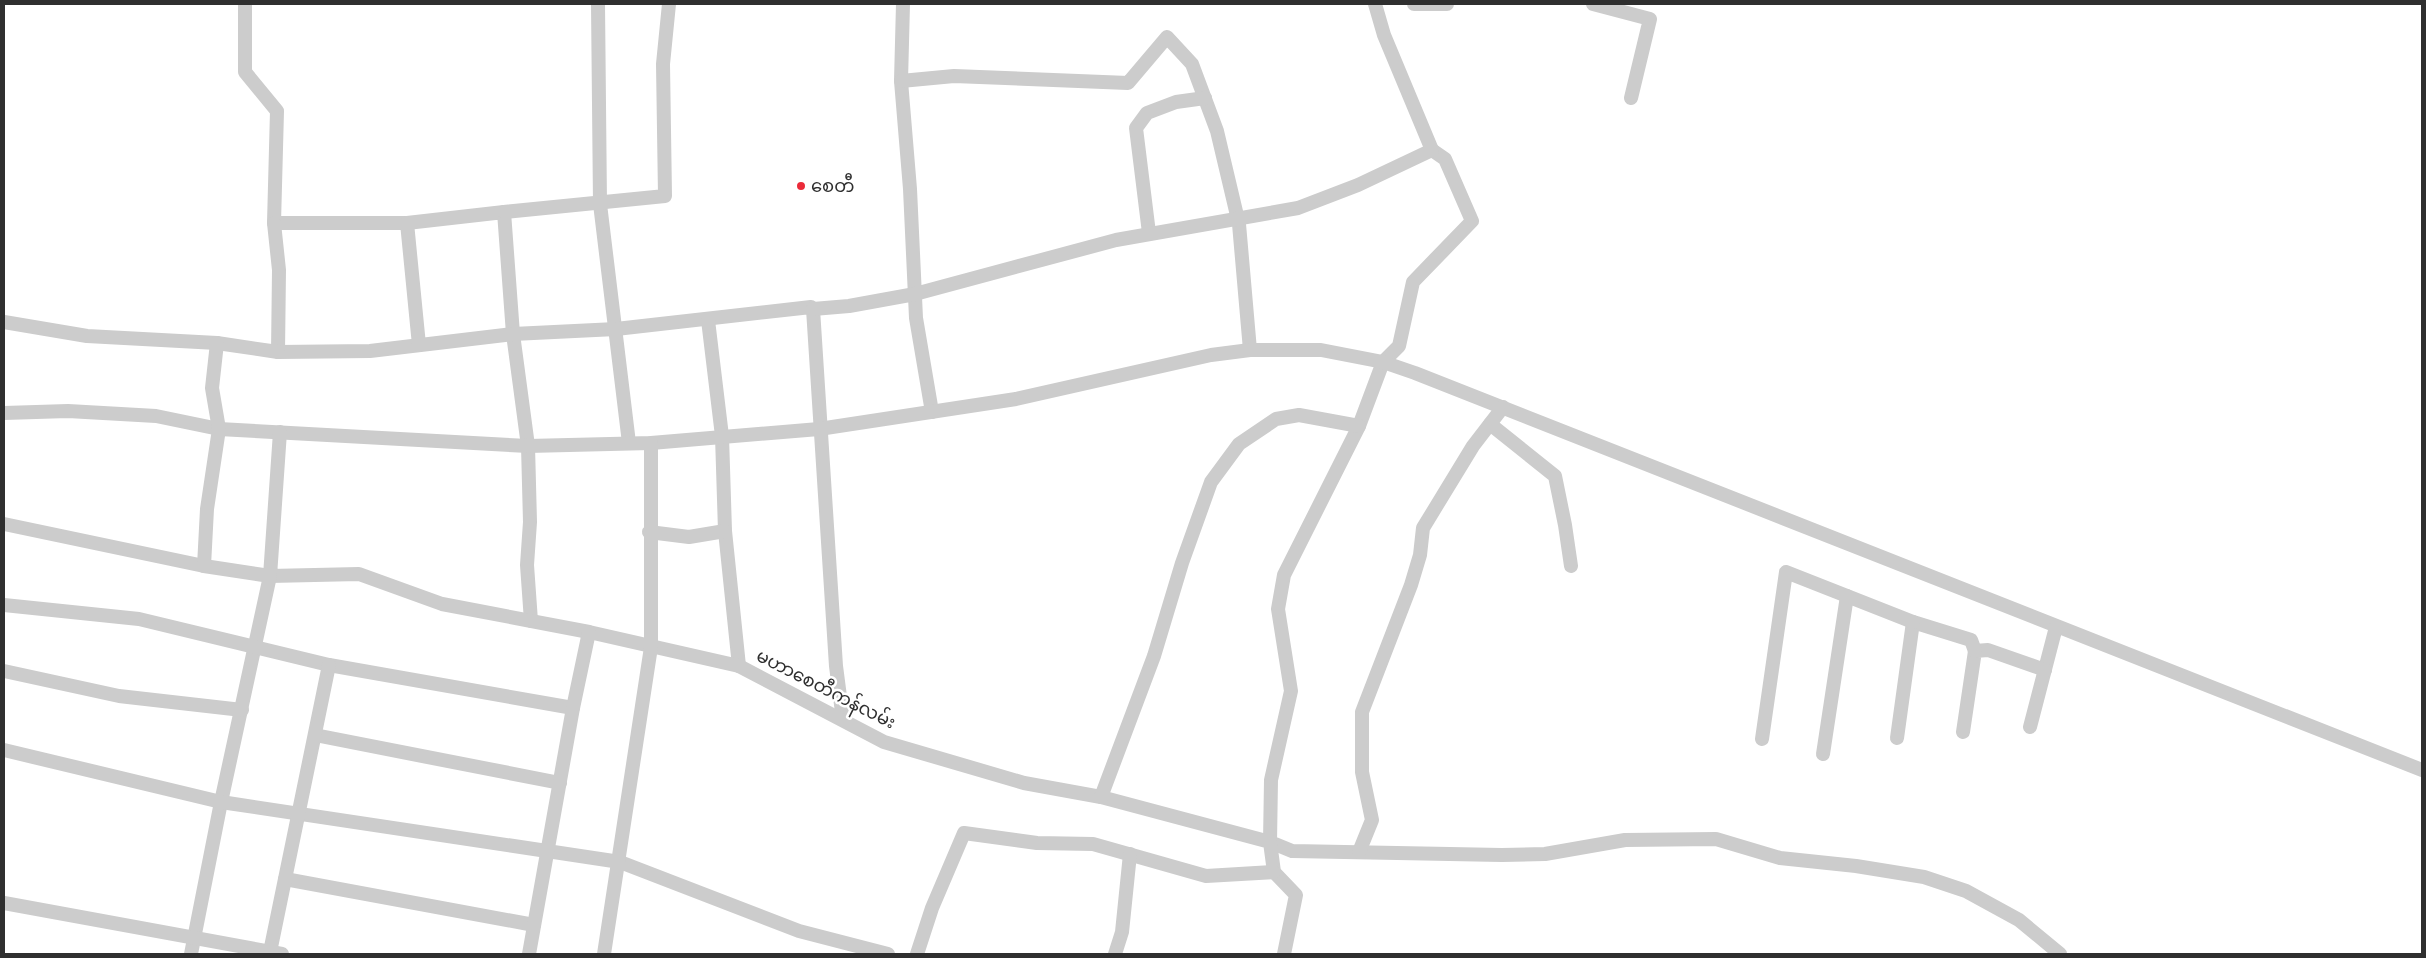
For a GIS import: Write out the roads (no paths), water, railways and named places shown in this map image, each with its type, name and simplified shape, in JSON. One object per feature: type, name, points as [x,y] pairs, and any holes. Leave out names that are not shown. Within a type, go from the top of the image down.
[{"type":"street","points":[[245,4],[245,72],[277,111],[274,223],[280,270],[278,352]]},
{"type":"street","points":[[598,4],[600,204],[629,444]]},
{"type":"street","points":[[274,223],[407,223],[665,196],[663,64],[669,4]]},
{"type":"street","points":[[903,4],[901,81],[910,189],[916,318],[932,412]]},
{"type":"street","points":[[1284,954],[1296,895],[1274,872],[1270,842],[1271,780],[1291,691],[1278,608],[1284,575],[1359,426],[1383,362],[1399,346],[1412,282],[1472,221],[1445,159],[1432,150],[1384,35],[1375,4]]},
{"type":"street","points":[[1414,4],[1447,4]]},
{"type":"street","points":[[1593,4],[1650,19],[1631,98]]},
{"type":"street","points":[[901,81],[954,76],[1128,83],[1167,38],[1192,64],[1216,131],[1236,219],[1239,224],[1250,350]]},
{"type":"street","points":[[1149,233],[1136,128],[1147,112],[1176,102],[1205,98]]},
{"type":"street","points":[[4,322],[87,336],[217,343],[278,352],[370,352],[513,334],[616,329],[811,307],[813,309],[849,306],[915,294],[1149,233],[1298,208],[1358,185],[1432,150]]},
{"type":"street","points":[[504,212],[513,334],[528,446],[530,522],[527,565],[531,621]]},
{"type":"street","points":[[407,223],[419,345]]},
{"type":"street","points":[[813,309],[815,312],[819,429],[836,666],[843,720]]},
{"type":"street","points":[[708,320],[722,436],[725,531],[739,666]]},
{"type":"street","points":[[204,566],[207,509],[219,429],[212,388],[217,343]]},
{"type":"street","points":[[4,413],[68,411],[156,416],[219,429],[280,432],[298,435],[528,446],[651,443],[819,429],[1016,399],[1211,355],[1250,350],[1321,350],[1383,362],[1503,407],[2422,770]]},
{"type":"street","points":[[1359,852],[1372,820],[1362,772],[1362,712],[1411,585],[1420,555],[1423,528],[1473,446],[1503,407]]},
{"type":"street","points":[[1101,797],[1154,656],[1182,563],[1211,482],[1239,444],[1276,418],[1299,416],[1359,426]]},
{"type":"street","points":[[1490,424],[1555,476],[1566,525],[1571,566]]},
{"type":"street","points":[[191,954],[221,802],[270,576],[280,432]]},
{"type":"street","points":[[604,954],[620,862],[651,647],[649,532],[651,443]]},
{"type":"street","name":"မဟာစေတီကန်လမ်း","points":[[4,524],[204,566],[270,576],[359,574],[442,604],[589,632],[739,666],[884,742],[1024,783],[1101,797],[1270,842],[1292,851],[1536,854],[1576,850],[1625,840],[1716,839],[1780,858],[1856,866],[1924,877],[1966,891],[2019,920],[2060,954]]},
{"type":"street","points":[[649,532],[689,537],[725,531]]},
{"type":"street","points":[[1762,738],[1786,572],[1913,622],[1971,640],[1974,651],[1963,732]]},
{"type":"street","points":[[1823,754],[1847,596]]},
{"type":"street","points":[[4,605],[139,619],[329,665],[573,708]]},
{"type":"street","points":[[1897,738],[1913,622]]},
{"type":"street","points":[[2030,727],[2056,627]]},
{"type":"street","points":[[529,954],[573,708],[589,632]]},
{"type":"street","points":[[1974,651],[1988,650],[2045,670]]},
{"type":"street","points":[[4,904],[276,953],[285,879],[329,665]]},
{"type":"street","points":[[4,671],[119,696],[242,710]]},
{"type":"street","points":[[315,735],[560,783]]},
{"type":"street","points":[[4,750],[221,802],[620,862],[799,931],[888,954]]},
{"type":"street","points":[[917,954],[932,908],[964,833],[1037,843],[1093,844],[1206,876],[1274,872]]},
{"type":"street","points":[[1115,954],[1122,932],[1130,854]]},
{"type":"street","points":[[285,879],[534,925]]},
{"type":"place","name":"စေတီ","points":[[801,186]]}]
